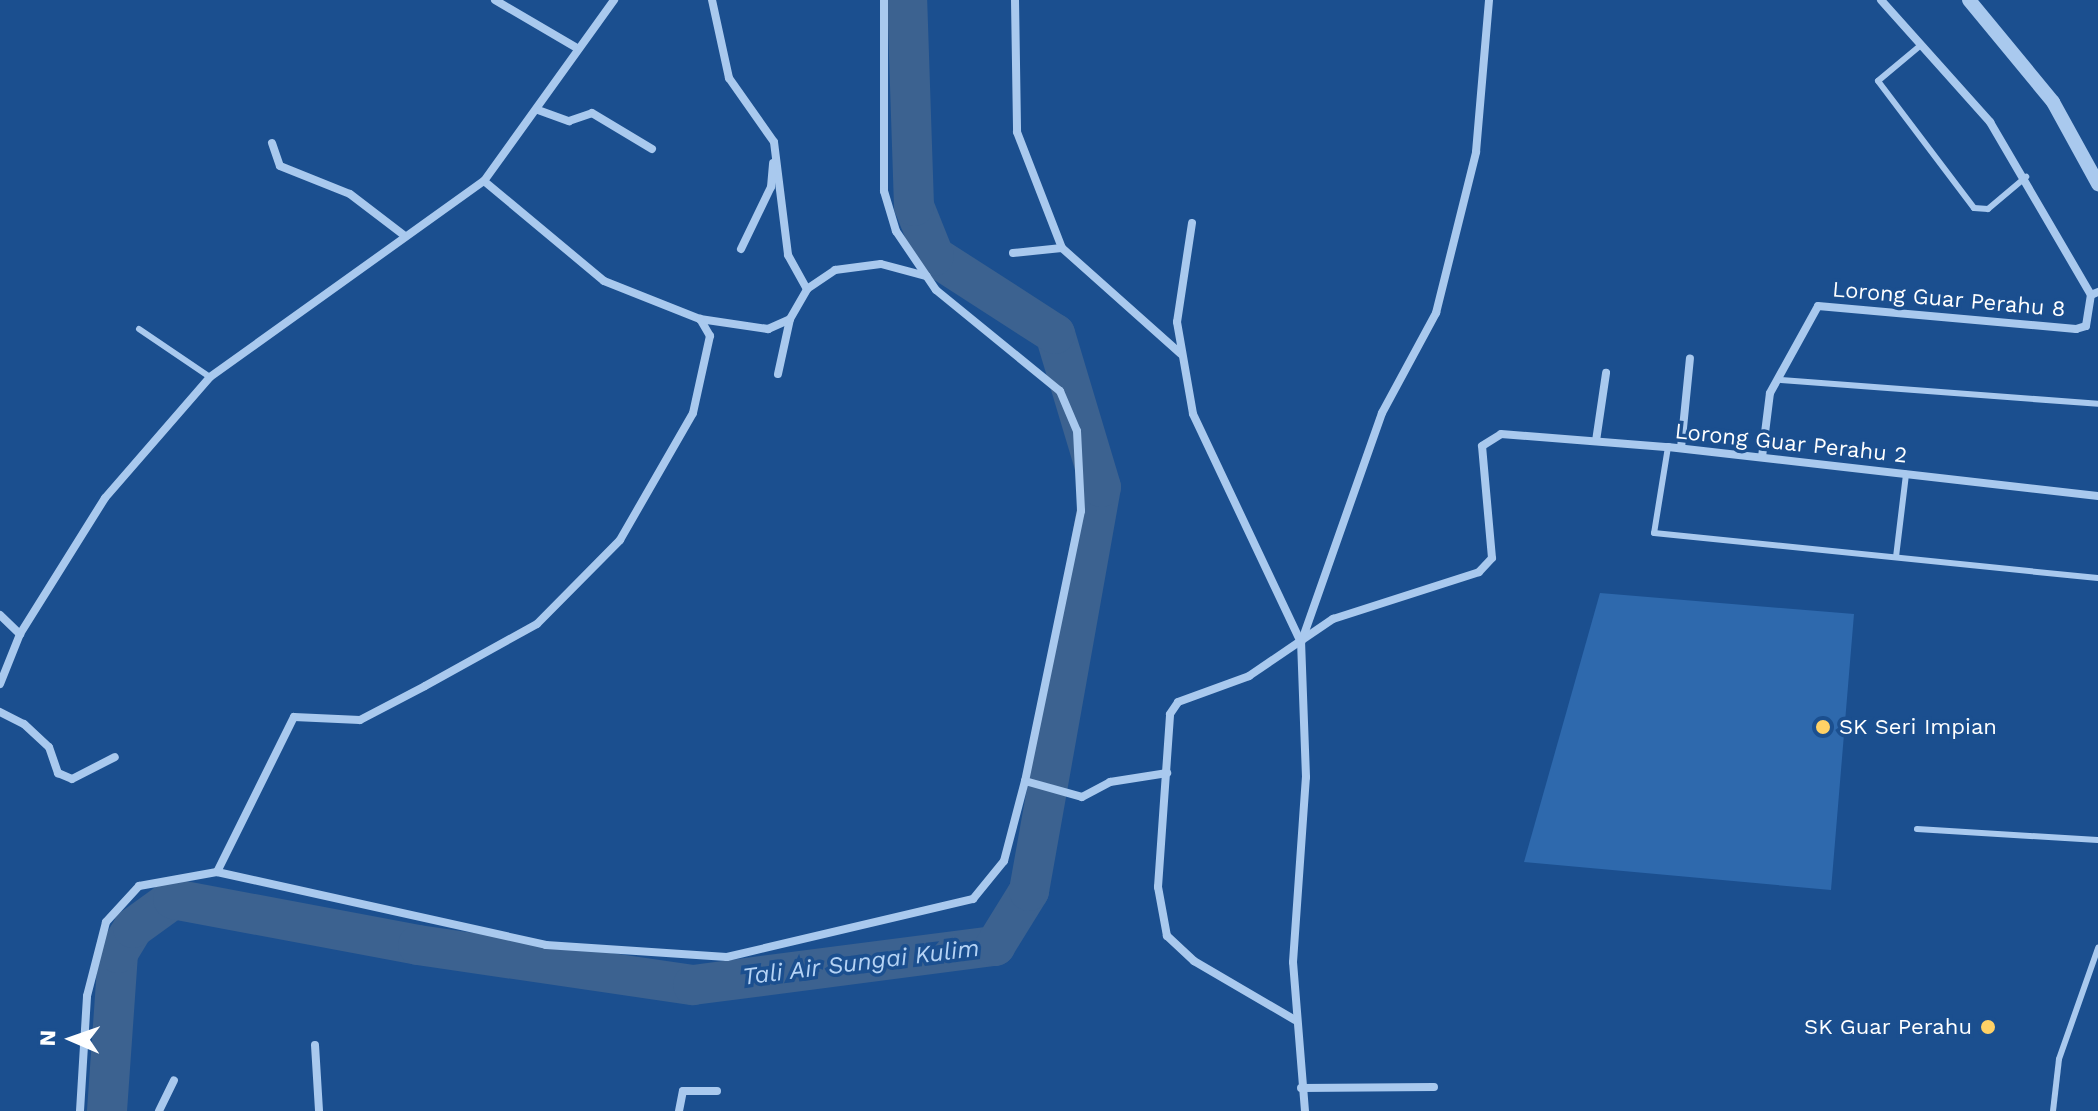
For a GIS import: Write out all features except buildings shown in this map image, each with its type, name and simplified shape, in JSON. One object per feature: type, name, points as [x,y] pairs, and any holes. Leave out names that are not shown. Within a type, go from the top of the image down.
[{"type":"street","points":[[495,0],[575,47]]},
{"type":"street","points":[[0,684],[20,634],[105,498],[210,377],[484,181],[538,110],[575,47],[614,0]]},
{"type":"street","points":[[712,0],[729,78],[774,142],[788,255],[807,289]]},
{"type":"street","points":[[80,1111],[87,996],[106,922],[139,886],[217,872],[546,945],[727,957],[973,899],[1004,861],[1025,781],[1081,511],[1077,431],[1060,391],[926,276],[896,231],[884,191],[884,0]]},
{"type":"street","points":[[1015,0],[1017,132],[1062,248],[1181,354]]},
{"type":"street","points":[[1305,1111],[1295,1020],[1306,777],[1301,643],[1382,413],[1436,313],[1476,152],[1489,0]]},
{"type":"street","points":[[1881,0],[1990,122],[2094,294]]},
{"type":"street","points":[[1969,0],[2053,102],[2098,184]]},
{"type":"street","points":[[538,110],[569,121],[592,113],[652,149]]},
{"type":"street","points":[[741,249],[771,187],[774,142]]},
{"type":"street","points":[[272,143],[280,166],[350,194],[405,236]]},
{"type":"street","points":[[484,181],[604,281],[700,319],[768,329],[790,319]]},
{"type":"street","points":[[1192,223],[1177,322],[1193,414],[1301,643]]},
{"type":"street","points":[[1013,253],[1062,248]]},
{"type":"street","points":[[778,374],[790,319],[807,289],[835,270],[881,264],[926,276]]},
{"type":"street","name":"Lorong Guar Perahu 8","points":[[1781,380],[1818,306],[2076,329],[2086,326],[2094,294]]},
{"type":"street","points":[[217,872],[294,717],[360,720],[425,686],[537,624],[620,540],[693,413],[710,336],[700,319]]},
{"type":"street","points":[[1681,448],[1690,358]]},
{"type":"street","points":[[1596,441],[1606,373]]},
{"type":"street","points":[[1762,457],[1770,393],[1781,380]]},
{"type":"street","name":"Lorong Guar Perahu 2","points":[[1301,643],[1333,619],[1479,572],[1492,558],[1482,446],[1501,434],[1681,448],[2098,496]]},
{"type":"street","points":[[0,615],[20,634]]},
{"type":"street","points":[[1295,1020],[1194,961],[1167,936],[1158,887],[1170,714],[1178,702],[1249,676],[1301,643]]},
{"type":"street","points":[[0,712],[49,747],[58,773],[72,779],[115,757]]},
{"type":"street","points":[[1025,781],[1082,797],[1110,782],[1167,773]]},
{"type":"street","points":[[315,1045],[319,1111]]},
{"type":"street","points":[[159,1111],[174,1080]]},
{"type":"street","points":[[1301,1088],[1434,1087]]},
{"type":"street","points":[[679,1111],[683,1091],[717,1091]]},
{"type":"lane","points":[[1921,45],[1878,81],[1974,208],[1988,209],[2026,177]]},
{"type":"lane","points":[[139,329],[210,377]]},
{"type":"lane","points":[[1781,380],[2098,404]]},
{"type":"lane","points":[[1668,447],[1654,533],[2098,578]]},
{"type":"lane","points":[[1896,557],[1906,474]]},
{"type":"lane","points":[[1917,829],[2098,840]]},
{"type":"lane","points":[[2053,1111],[2059,1059],[2098,948]]},
{"type":"shaded area","points":[[1600,593],[1854,614],[1831,890],[1524,862]]},
{"type":"waterway","name":"Tali Air Sungai Kulim","points":[[107,1111],[118,953],[133,928],[173,899],[418,945],[693,985],[995,946],[1029,891],[1101,487],[1055,334],[934,256],[914,206],[907,0]]},
{"type":"place","name":"SK Seri Impian","points":[[1823,727]]},
{"type":"place","name":"SK Guar Perahu","points":[[1988,1027]]}]
